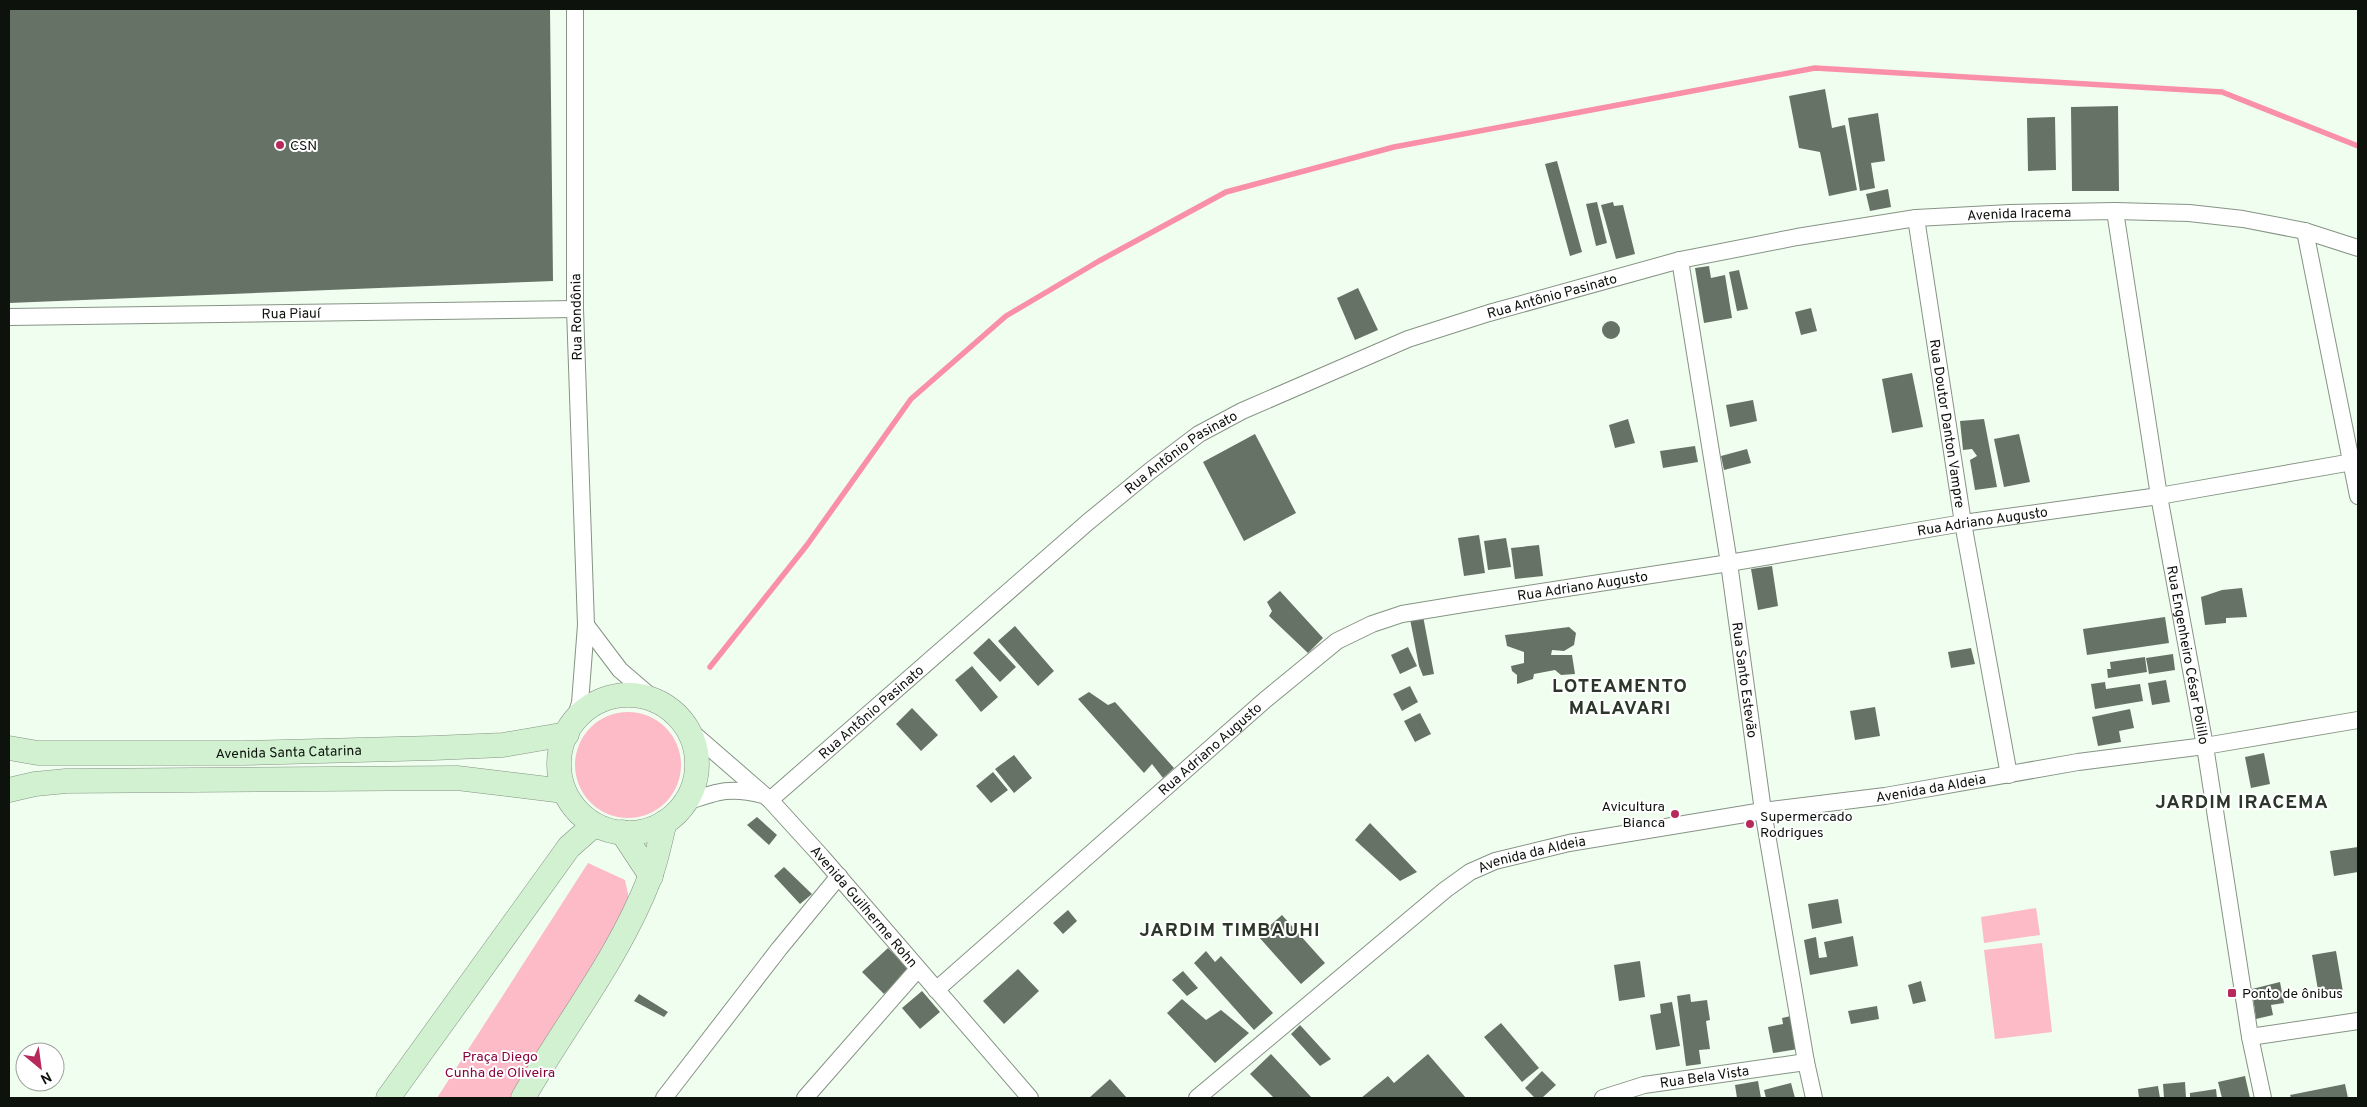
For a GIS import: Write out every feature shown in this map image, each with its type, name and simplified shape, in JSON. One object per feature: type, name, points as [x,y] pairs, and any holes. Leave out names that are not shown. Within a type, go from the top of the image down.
[{"type":"street","name":"Rua Rondônia","points":[[571,728],[580,703],[586,625],[575,309],[575,9]]},
{"type":"street","name":"Avenida Iracema","points":[[1680,260],[1797,237],[1916,218],[2010,213],[2115,211],[2189,213],[2243,219],[2306,231],[2358,248]]},
{"type":"street","name":"Rua Engenheiro César Polillo","points":[[2115,211],[2160,496],[2205,746],[2250,1038],[2263,1098]]},
{"type":"street","name":"Rua Doutor Danton Vampre","points":[[1916,218],[1963,523],[2009,775]]},
{"type":"street","points":[[2306,231],[2355,461],[2358,496]]},
{"type":"street","name":"Rua Santo Estevão","points":[[1680,260],[1729,563],[1762,811],[1814,1098]]},
{"type":"street","name":"Rua Antônio Pasinato","points":[[767,798],[1088,522],[1150,471],[1200,434],[1242,411],[1408,339],[1489,313],[1680,260]]},
{"type":"street","name":"Rua Piauí","points":[[9,316],[575,309]]},
{"type":"street","name":"Rua Adriano Augusto","points":[[936,990],[1208,749],[1337,641],[1372,624],[1402,614],[1729,563],[1963,523],[2160,496],[2355,461]]},
{"type":"street","points":[[586,625],[620,670],[655,700],[672,710],[687,728],[695,746],[697,766],[693,785],[684,803],[665,822],[645,830],[622,832],[594,825],[572,805],[564,791],[559,772],[559,752],[571,728],[596,702],[614,696],[634,694],[655,700]]},
{"type":"street","name":"Avenida da Aldeia","points":[[1197,1098],[1431,901],[1470,872],[1495,861],[1569,843],[1762,811],[1885,796],[2078,762],[2205,746],[2358,720]]},
{"type":"street","name":"Avenida Santa Catarina","points":[[9,748],[38,753],[322,751],[503,745],[571,728]]},
{"type":"street","name":"Avenida Guilherme Rohn","points":[[687,728],[767,798],[839,876],[1030,1098]]},
{"type":"street","name":"Avenida Santa Catarina","points":[[9,790],[35,784],[66,781],[457,778],[564,791]]},
{"type":"street","points":[[684,803],[726,790],[738,789],[767,798]]},
{"type":"street","points":[[523,1098],[618,942],[650,876],[665,822]]},
{"type":"street","points":[[388,1098],[569,848],[594,825]]},
{"type":"street","points":[[622,832],[650,876]]},
{"type":"street","points":[[664,1098],[779,949],[839,876]]},
{"type":"street","points":[[805,1098],[918,969]]},
{"type":"street","points":[[2250,1038],[2358,1021]]},
{"type":"street","name":"Rua Bela Vista","points":[[1603,1098],[1644,1085],[1806,1062]]},
{"type":"green space","points":[[628,712],[648,716],[666,727],[677,745],[681,765],[677,785],[666,803],[648,814],[628,818],[608,814],[590,803],[579,785],[575,765],[579,745],[590,727],[608,716]]},
{"type":"green space","name":"Praça Diego Cunha de Oliveira","points":[[588,863],[625,880],[631,908],[518,1098],[437,1098]]},
{"type":"green space","points":[[2036,908],[2040,935],[1984,943],[1981,917]]},
{"type":"green space","points":[[2042,943],[2052,1032],[1995,1039],[1984,950]]},
{"type":"building","name":"CSN","points":[[9,9],[550,9],[553,281],[9,303]]},
{"type":"building","points":[[1825,89],[1832,128],[1845,125],[1857,190],[1829,196],[1820,152],[1799,148],[1789,96]]},
{"type":"building","points":[[2118,106],[2119,191],[2072,191],[2071,107]]},
{"type":"building","points":[[1878,113],[1885,161],[1871,163],[1875,188],[1860,191],[1848,118]]},
{"type":"building","points":[[2055,117],[2056,170],[2028,171],[2027,118]]},
{"type":"building","points":[[1557,161],[1582,252],[1570,256],[1545,164]]},
{"type":"building","points":[[1888,189],[1891,207],[1870,211],[1866,194]]},
{"type":"building","points":[[1597,202],[1607,243],[1596,246],[1586,204]]},
{"type":"building","points":[[1613,202],[1614,206],[1623,205],[1635,254],[1616,259],[1601,205]]},
{"type":"building","points":[[1709,266],[1711,278],[1725,275],[1732,318],[1704,323],[1695,268]]},
{"type":"building","points":[[1739,270],[1748,309],[1737,311],[1729,272]]},
{"type":"building","points":[[1358,288],[1378,330],[1355,340],[1337,298]]},
{"type":"building","points":[[1811,308],[1817,331],[1801,335],[1795,312]]},
{"type":"building","points":[[1611,321],[1617,324],[1620,330],[1617,336],[1611,339],[1605,336],[1602,330],[1605,324]]},
{"type":"building","points":[[1912,373],[1923,427],[1892,433],[1882,379]]},
{"type":"building","points":[[1753,400],[1757,421],[1730,427],[1726,405]]},
{"type":"building","points":[[1628,419],[1635,443],[1615,448],[1609,425]]},
{"type":"building","points":[[1984,419],[1997,487],[1975,490],[1970,460],[1977,456],[1972,449],[1963,450],[1960,421]]},
{"type":"building","points":[[1255,434],[1296,513],[1244,541],[1203,462]]},
{"type":"building","points":[[2019,434],[2030,482],[2004,487],[1994,439]]},
{"type":"building","points":[[1695,446],[1698,462],[1663,468],[1660,451]]},
{"type":"building","points":[[1747,449],[1751,463],[1724,470],[1721,456]]},
{"type":"building","points":[[1479,535],[1485,573],[1464,576],[1458,538]]},
{"type":"building","points":[[1506,538],[1511,567],[1488,570],[1484,541]]},
{"type":"building","points":[[1539,545],[1543,576],[1515,579],[1511,548]]},
{"type":"building","points":[[1772,566],[1778,606],[1758,610],[1751,569]]},
{"type":"building","points":[[2242,588],[2247,617],[2226,618],[2226,623],[2205,625],[2201,597],[2222,590]]},
{"type":"building","points":[[1280,591],[1323,638],[1308,653],[1269,616],[1272,611],[1267,602]]},
{"type":"building","points":[[1423,616],[1434,674],[1423,676],[1419,666],[1410,619]]},
{"type":"building","points":[[2165,617],[2169,643],[2087,655],[2083,629]]},
{"type":"building","points":[[1015,626],[1054,671],[1038,686],[998,641]]},
{"type":"building","points":[[1569,627],[1576,633],[1574,645],[1564,651],[1552,650],[1551,655],[1572,655],[1575,674],[1561,675],[1555,670],[1534,674],[1533,679],[1517,684],[1517,675],[1512,671],[1511,666],[1524,663],[1524,652],[1507,646],[1505,635]]},
{"type":"building","points":[[989,638],[1016,667],[1000,682],[973,653]]},
{"type":"building","points":[[1408,647],[1417,666],[1400,674],[1391,655]]},
{"type":"building","points":[[1971,648],[1975,664],[1951,668],[1948,652]]},
{"type":"building","points":[[2173,654],[2175,670],[2149,674],[2146,658]]},
{"type":"building","points":[[2145,657],[2147,672],[2108,678],[2107,669],[2111,669],[2110,662]]},
{"type":"building","points":[[972,666],[998,697],[981,712],[955,680]]},
{"type":"building","points":[[2166,680],[2170,702],[2152,705],[2148,683]]},
{"type":"building","points":[[2105,682],[2106,689],[2140,684],[2143,701],[2095,709],[2091,684]]},
{"type":"building","points":[[1410,686],[1418,702],[1402,711],[1393,694]]},
{"type":"building","points":[[1089,692],[1108,705],[1115,702],[1174,768],[1163,778],[1152,764],[1144,773],[1078,699]]},
{"type":"building","points":[[1875,707],[1880,736],[1855,740],[1850,711]]},
{"type":"building","points":[[912,708],[938,735],[921,751],[896,724]]},
{"type":"building","points":[[2130,709],[2134,728],[2119,731],[2121,742],[2098,746],[2092,717]]},
{"type":"building","points":[[1420,713],[1431,734],[1415,742],[1404,721]]},
{"type":"building","points":[[2264,753],[2270,784],[2251,788],[2245,757]]},
{"type":"building","points":[[1014,755],[1032,778],[1014,793],[995,769]]},
{"type":"building","points":[[993,772],[1008,790],[991,803],[976,786]]},
{"type":"building","points":[[757,817],[777,835],[769,845],[747,825]]},
{"type":"building","points":[[1370,823],[1417,872],[1400,881],[1355,840]]},
{"type":"building","points":[[2358,847],[2358,872],[2334,876],[2330,851]]},
{"type":"building","points":[[784,867],[812,894],[800,904],[774,876]]},
{"type":"building","points":[[1838,899],[1842,923],[1812,929],[1808,904]]},
{"type":"building","points":[[1068,910],[1077,921],[1063,934],[1053,923]]},
{"type":"building","points":[[1282,915],[1325,963],[1301,984],[1258,936]]},
{"type":"building","points":[[1853,936],[1858,966],[1810,975],[1804,940],[1816,937],[1819,958],[1827,957],[1824,942]]},
{"type":"building","points":[[888,948],[909,969],[884,994],[862,972]]},
{"type":"building","points":[[1206,951],[1215,962],[1221,956],[1273,1013],[1254,1030],[1194,963]]},
{"type":"building","points":[[2336,951],[2343,992],[2319,996],[2312,955]]},
{"type":"building","points":[[1640,961],[1645,997],[1619,1001],[1614,965]]},
{"type":"building","points":[[1018,969],[1039,991],[1004,1024],[983,1001]]},
{"type":"building","points":[[1183,971],[1198,988],[1187,996],[1172,980]]},
{"type":"building","points":[[1921,981],[1926,1001],[1913,1004],[1908,985]]},
{"type":"building","points":[[2280,982],[2284,1003],[2271,1005],[2273,1015],[2256,1019],[2252,989]]},
{"type":"building","points":[[922,991],[940,1012],[920,1029],[902,1008]]},
{"type":"building","points":[[639,994],[668,1012],[664,1017],[634,1001]]},
{"type":"building","points":[[1690,994],[1691,1002],[1707,1000],[1710,1020],[1706,1021],[1710,1049],[1699,1050],[1701,1064],[1686,1066],[1677,996]]},
{"type":"building","points":[[1182,999],[1206,1020],[1221,1010],[1249,1033],[1215,1063],[1167,1013]]},
{"type":"building","points":[[1672,1002],[1680,1046],[1656,1050],[1650,1015],[1661,1013],[1660,1004]]},
{"type":"building","points":[[1877,1006],[1879,1019],[1851,1024],[1848,1011]]},
{"type":"building","points":[[1791,1016],[1798,1049],[1773,1053],[1768,1027],[1783,1024],[1782,1018]]},
{"type":"building","points":[[1501,1023],[1539,1068],[1522,1082],[1484,1037]]},
{"type":"building","points":[[1300,1025],[1331,1059],[1320,1066],[1291,1034]]},
{"type":"building","points":[[1271,1054],[1312,1098],[1274,1098],[1250,1074]]},
{"type":"building","points":[[1428,1054],[1466,1098],[1361,1098],[1388,1076],[1394,1083]]},
{"type":"building","points":[[1542,1071],[1556,1085],[1542,1098],[1535,1098],[1525,1088]]},
{"type":"building","points":[[2245,1076],[2250,1098],[2222,1098],[2218,1082]]},
{"type":"building","points":[[1110,1079],[1127,1098],[1089,1098]]},
{"type":"building","points":[[1758,1081],[1761,1098],[1737,1098],[1735,1085]]},
{"type":"building","points":[[2185,1082],[2186,1098],[2164,1098],[2163,1084]]},
{"type":"building","points":[[1791,1083],[1795,1098],[1766,1098],[1764,1090]]},
{"type":"building","points":[[2345,1084],[2348,1098],[2291,1098],[2290,1095]]},
{"type":"building","points":[[2158,1086],[2160,1098],[2139,1098],[2138,1089]]},
{"type":"building","points":[[2216,1089],[2217,1098],[2190,1098],[2190,1093]]},
{"type":"waterway","points":[[710,667],[807,545],[911,399],[1006,316],[1099,261],[1226,192],[1394,147],[1815,68],[2222,92],[2358,146]]},
{"type":"place","name":"CSN","points":[[280,145]]},
{"type":"place","name":"Avicultura Bianca","points":[[1675,814]]},
{"type":"place","name":"Supermercado Rodrigues","points":[[1750,824]]},
{"type":"place","name":"Ponto de ônibus","points":[[2232,993]]},
{"type":"district","name":"LOTEAMENTO MALAVARI","points":[[1620,696]]},
{"type":"district","name":"JARDIM IRACEMA","points":[[2242,801]]},
{"type":"district","name":"JARDIM TIMBAUHI","points":[[1230,929]]}]
